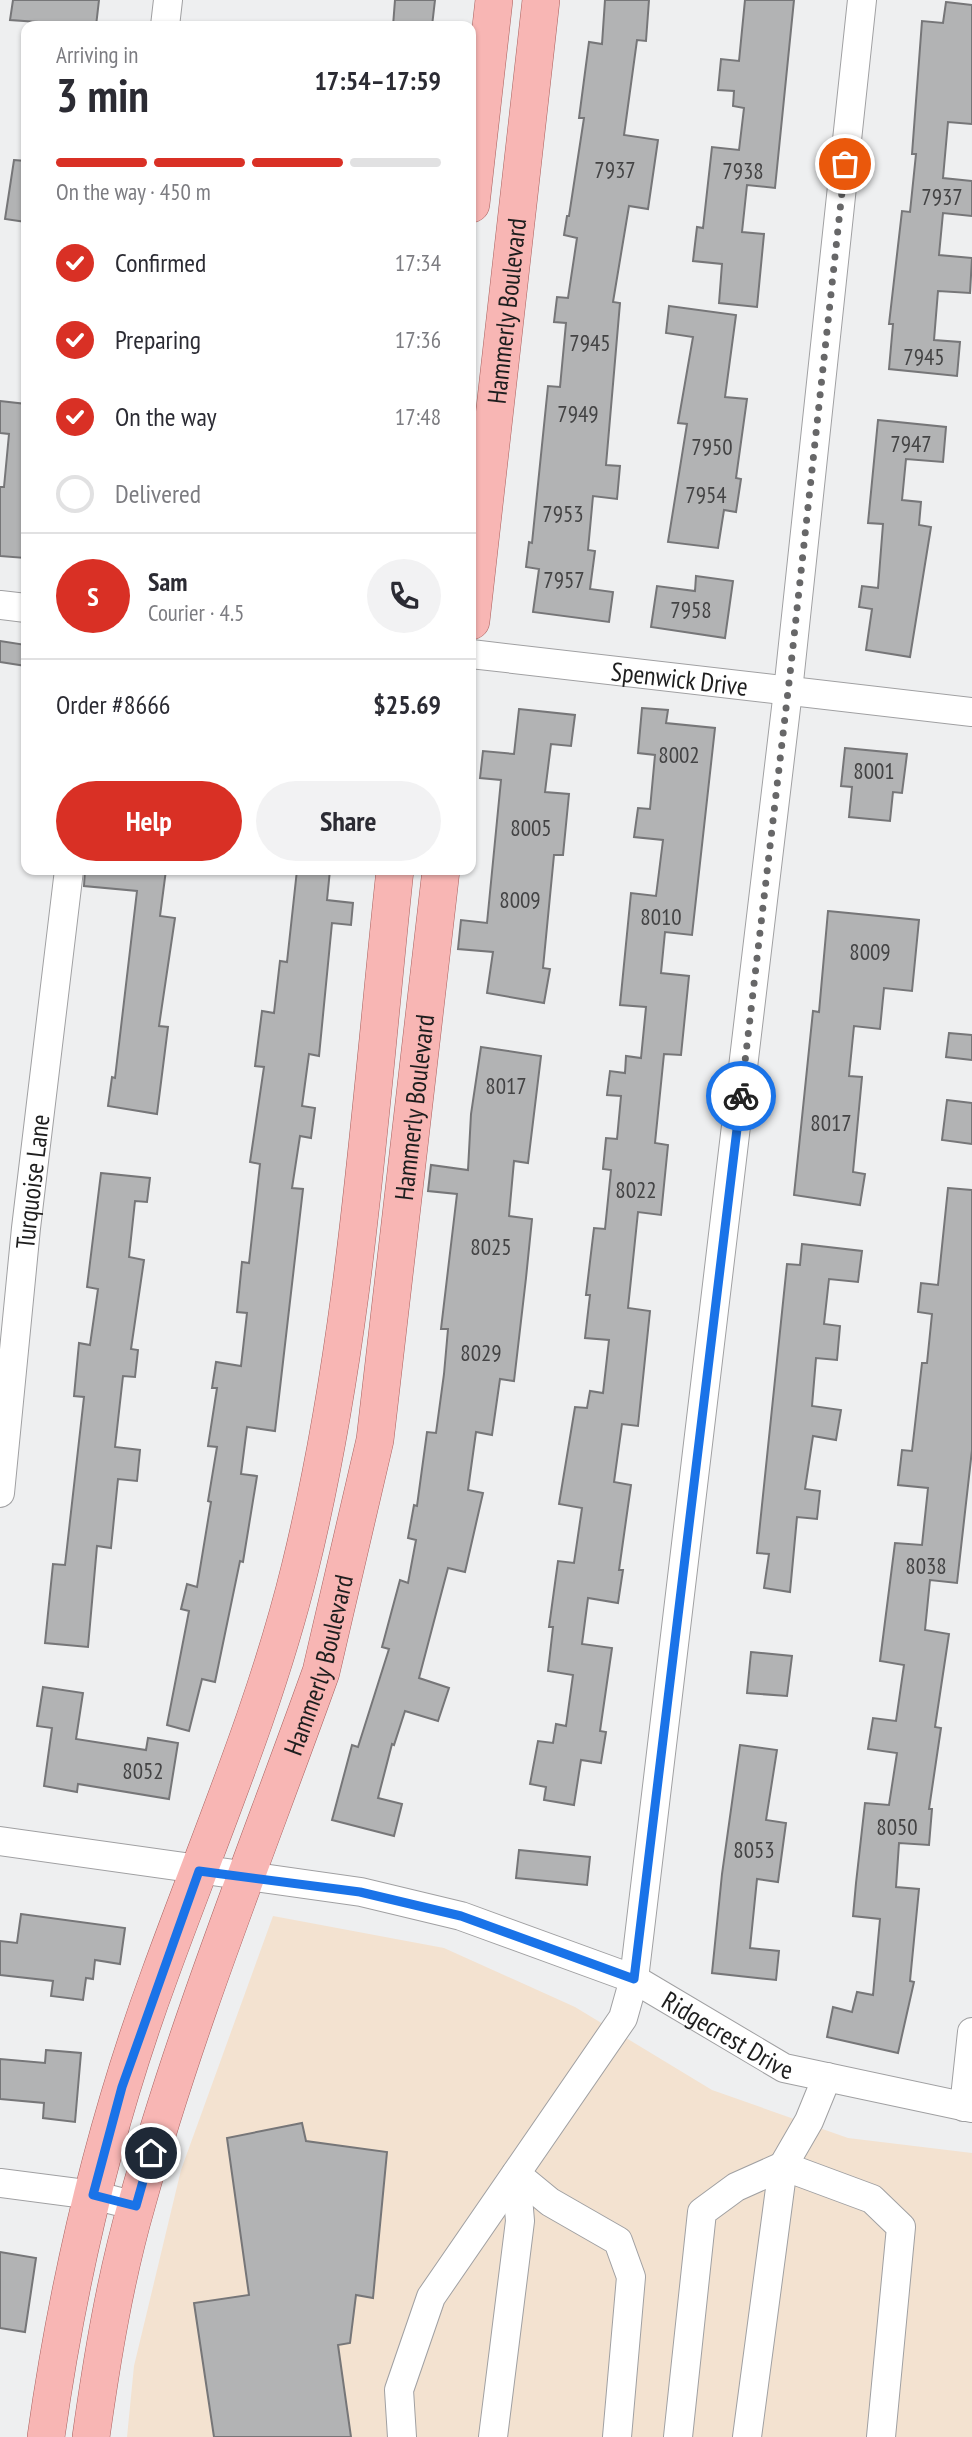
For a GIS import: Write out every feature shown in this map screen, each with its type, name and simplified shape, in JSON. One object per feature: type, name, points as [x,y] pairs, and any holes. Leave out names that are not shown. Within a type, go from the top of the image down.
[{"type":"main road","name":"Hammerly Boulevard","points":[[476,157],[494,0]]},
{"type":"main road","name":"Hammerly Boulevard","points":[[476,575],[541,0]]},
{"type":"main road","points":[[484,83],[529,89]]},
{"type":"main road","name":"Hammerly Boulevard","points":[[46,2437],[63,2327],[93,2195],[126,2075],[250,1735],[300,1568],[329,1433],[344,1339],[394,875]]},
{"type":"main road","name":"Hammerly Boulevard","points":[[91,2437],[108,2332],[136,2206],[167,2100],[244,1878],[321,1672],[375,1440],[440,875]]},
{"type":"main road","points":[[372,1087],[414,1092]]},
{"type":"main road","points":[[329,1433],[375,1440]]},
{"type":"street","points":[[165,21],[167,0]]},
{"type":"street","points":[[402,2437],[399,2390],[432,2297],[623,2018],[634,1979],[788,691],[862,0]]},
{"type":"street","points":[[0,605],[21,607]]},
{"type":"street","name":"Spenwick Drive","points":[[476,655],[972,712]]},
{"type":"street","name":"Turquoise Lane","points":[[0,1493],[26,1228],[68,875]]},
{"type":"street","name":"Ridgecrest Drive","points":[[0,1841],[244,1878],[360,1892],[461,1916],[634,1979],[785,2068],[968,2107]]},
{"type":"street","points":[[968,2107],[972,2032]]},
{"type":"street","points":[[747,2437],[783,2166],[809,2121],[827,2077]]},
{"type":"street","points":[[678,2437],[702,2212],[736,2187],[783,2166],[872,2199],[901,2227],[881,2437]]},
{"type":"street","points":[[493,2437],[520,2221],[516,2174]]},
{"type":"street","points":[[516,2174],[550,2202],[618,2241],[631,2277],[617,2437]]},
{"type":"street","points":[[0,2183],[93,2195],[136,2206]]},
{"type":"shaded area","points":[[273,1916],[444,1948],[575,2007],[712,2090],[848,2138],[972,2153],[972,2437],[127,2437],[134,2366],[181,2170]]},
{"type":"building","points":[[13,0],[99,0],[97,21],[10,20]]},
{"type":"building","points":[[395,0],[435,0],[433,21],[393,21]]},
{"type":"building","points":[[605,0],[649,0],[646,41],[637,40],[624,135],[658,140],[648,209],[629,206],[613,302],[620,303],[606,465],[620,466],[617,499],[593,496],[588,550],[595,551],[590,589],[613,592],[609,622],[533,612],[539,569],[526,567],[529,542],[532,543],[548,386],[560,387],[566,323],[554,322],[557,297],[568,298],[577,238],[564,235],[584,118],[579,118],[589,42],[602,44]]},
{"type":"building","points":[[745,0],[794,0],[775,188],[747,185],[742,232],[764,234],[757,307],[719,303],[722,264],[693,261],[697,227],[703,228],[712,147],[739,150],[744,108],[733,106],[734,91],[718,90],[721,59],[739,61]]},
{"type":"building","points":[[946,2],[972,5],[972,124],[948,122],[943,178],[972,181],[972,216],[943,213],[939,255],[972,258],[970,293],[938,291],[934,340],[960,342],[957,376],[889,369],[893,324],[889,324],[902,211],[910,212],[916,154],[912,154],[922,21],[943,23]]},
{"type":"building","points":[[14,160],[21,161],[21,221],[5,219]]},
{"type":"building","points":[[669,306],[736,315],[725,397],[747,399],[736,478],[741,479],[736,512],[724,510],[718,548],[668,542],[687,424],[678,423],[693,337],[666,333]]},
{"type":"building","points":[[0,401],[21,403],[21,558],[0,556],[0,487],[4,487],[9,434],[0,433]]},
{"type":"building","points":[[878,420],[946,427],[943,462],[906,459],[902,500],[921,502],[919,525],[931,527],[910,657],[866,650],[872,609],[859,607],[862,586],[878,588],[883,524],[868,523]]},
{"type":"building","points":[[696,576],[733,581],[725,638],[651,627],[657,586],[695,591]]},
{"type":"building","points":[[0,641],[21,644],[21,665],[0,662]]},
{"type":"building","points":[[642,708],[668,710],[666,723],[715,728],[692,935],[665,932],[661,973],[689,976],[681,1055],[664,1054],[655,1143],[668,1145],[661,1215],[638,1212],[628,1308],[650,1311],[638,1426],[622,1424],[614,1482],[631,1485],[619,1570],[623,1570],[618,1603],[588,1598],[582,1644],[612,1648],[600,1731],[606,1732],[601,1763],[581,1760],[574,1805],[544,1800],[546,1787],[530,1784],[538,1741],[553,1743],[556,1724],[566,1726],[573,1675],[548,1671],[553,1627],[549,1627],[558,1561],[574,1563],[582,1508],[559,1504],[575,1407],[587,1408],[590,1391],[603,1393],[609,1340],[585,1338],[590,1295],[586,1295],[594,1228],[605,1229],[611,1170],[603,1169],[606,1138],[617,1139],[621,1096],[607,1095],[610,1071],[625,1073],[626,1056],[641,1058],[646,1007],[620,1005],[631,893],[656,896],[663,840],[634,837],[638,808],[650,809],[655,755],[638,753]]},
{"type":"building","points":[[519,709],[575,715],[571,746],[551,744],[545,792],[569,794],[563,855],[554,855],[543,968],[550,969],[544,1003],[487,993],[493,952],[458,949],[461,920],[487,923],[501,780],[480,778],[483,751],[514,754]]},
{"type":"building","points":[[845,748],[907,754],[902,793],[893,792],[890,821],[849,817],[852,787],[841,786]]},
{"type":"building","points":[[85,875],[165,875],[160,916],[175,918],[159,1026],[168,1027],[157,1114],[108,1106],[112,1077],[115,1078],[137,891],[84,886]]},
{"type":"building","points":[[296,875],[330,875],[327,900],[353,903],[351,925],[332,923],[319,1056],[309,1054],[302,1106],[315,1108],[311,1138],[300,1136],[292,1188],[303,1189],[275,1431],[247,1427],[241,1474],[257,1476],[243,1562],[240,1561],[215,1682],[202,1679],[189,1731],[167,1725],[189,1611],[181,1609],[187,1584],[197,1587],[211,1502],[208,1501],[217,1447],[208,1446],[217,1388],[212,1388],[216,1362],[241,1366],[247,1313],[237,1312],[242,1262],[249,1263],[260,1164],[250,1162],[264,1067],[255,1066],[262,1011],[274,1013],[280,961],[287,962]]},
{"type":"building","points":[[828,911],[919,920],[912,991],[884,988],[880,1029],[854,1026],[849,1076],[862,1077],[853,1172],[865,1174],[860,1205],[794,1195],[813,1011],[819,1012]]},
{"type":"building","points":[[949,1033],[972,1035],[972,1060],[946,1057]]},
{"type":"building","points":[[481,1047],[541,1056],[528,1163],[514,1161],[509,1216],[532,1219],[526,1278],[514,1381],[500,1379],[492,1435],[476,1432],[468,1490],[483,1493],[465,1572],[448,1568],[419,1678],[449,1688],[438,1721],[405,1711],[394,1745],[392,1744],[378,1798],[402,1804],[394,1836],[332,1820],[352,1745],[358,1747],[389,1649],[382,1647],[400,1580],[408,1583],[416,1540],[408,1538],[414,1505],[417,1506],[427,1432],[436,1433],[444,1374],[448,1329],[441,1329],[457,1194],[428,1191],[431,1165],[468,1170],[471,1114]]},
{"type":"building","points":[[947,1100],[972,1103],[972,1144],[942,1140]]},
{"type":"building","points":[[101,1173],[150,1178],[147,1202],[135,1201],[129,1257],[144,1260],[131,1349],[138,1350],[135,1377],[123,1376],[115,1447],[140,1450],[137,1481],[118,1479],[111,1548],[97,1546],[88,1647],[45,1643],[53,1564],[65,1565],[84,1397],[74,1396],[79,1343],[90,1345],[98,1289],[87,1287]]},
{"type":"building","points":[[948,1188],[972,1190],[972,1450],[957,1583],[930,1580],[925,1630],[949,1634],[935,1727],[941,1728],[929,1809],[932,1809],[929,1845],[899,1843],[896,1887],[919,1889],[910,1981],[914,1982],[898,2053],[827,2037],[833,2007],[852,2012],[857,1992],[873,1995],[880,1919],[853,1916],[856,1883],[865,1803],[889,1805],[897,1753],[868,1749],[873,1718],[896,1721],[904,1665],[880,1661],[895,1543],[922,1545],[928,1488],[898,1485],[902,1450],[912,1451],[922,1363],[927,1363],[932,1314],[918,1312],[921,1283],[938,1285]]},
{"type":"building","points":[[802,1244],[862,1251],[858,1282],[829,1279],[824,1324],[840,1326],[837,1360],[816,1358],[812,1406],[841,1410],[836,1440],[813,1436],[805,1489],[820,1491],[817,1519],[797,1517],[790,1592],[764,1588],[769,1554],[757,1553],[787,1264],[800,1265]]},
{"type":"building","points":[[751,1652],[792,1656],[787,1696],[747,1693]]},
{"type":"building","points":[[43,1687],[83,1693],[76,1739],[146,1750],[148,1738],[178,1743],[169,1799],[78,1784],[77,1792],[44,1786],[52,1728],[37,1726]]},
{"type":"building","points":[[740,1745],[777,1750],[766,1820],[786,1823],[778,1882],[757,1879],[750,1948],[779,1951],[776,1980],[712,1973],[722,1874]]},
{"type":"building","points":[[519,1850],[590,1857],[587,1885],[516,1878]]},
{"type":"building","points":[[21,1914],[125,1928],[120,1964],[95,1960],[93,1979],[86,1978],[83,2000],[51,1996],[53,1981],[0,1975],[0,1941],[17,1943]]},
{"type":"building","points":[[46,2050],[81,2053],[75,2122],[43,2118],[44,2103],[0,2099],[0,2059],[45,2063]]},
{"type":"building","points":[[302,2123],[306,2141],[387,2152],[373,2298],[356,2295],[350,2343],[338,2345],[351,2437],[214,2437],[194,2303],[249,2295],[227,2138]]},
{"type":"building","points":[[0,2252],[36,2258],[25,2332],[0,2328]]},
{"type":"way so far","points":[[741,1096],[845,164]]},
{"type":"route","points":[[151,2153],[136,2206],[93,2195],[122,2087],[159,1976],[199,1871],[360,1892],[461,1916],[634,1979],[741,1096]]}]
